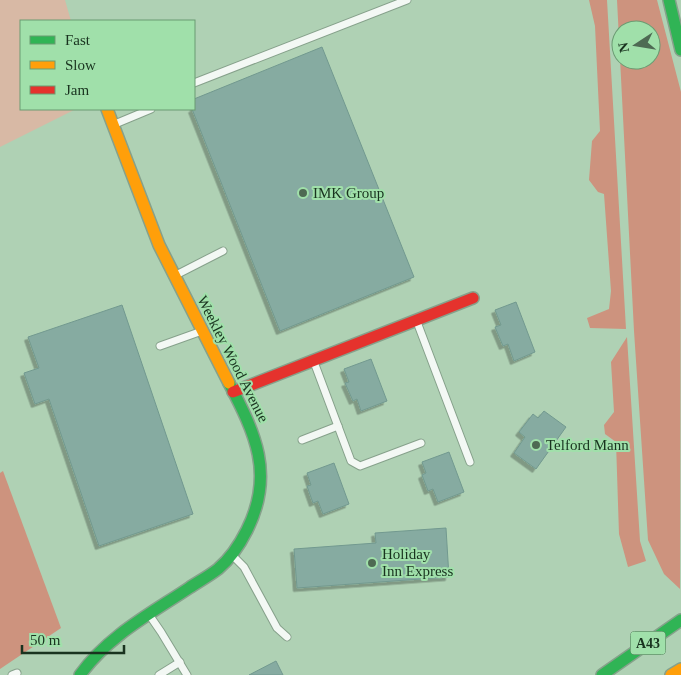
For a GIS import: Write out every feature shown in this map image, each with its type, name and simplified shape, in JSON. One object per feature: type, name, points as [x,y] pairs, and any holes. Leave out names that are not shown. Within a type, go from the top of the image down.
[{"type":"main road","points":[[669,0],[681,50]]},
{"type":"main road","name":"Weekley Wood Avenue","points":[[80,675],[90,661],[114,638],[218,569],[232,555],[246,534],[256,510],[261,484],[259,453],[255,438],[156,236],[107,110]]},
{"type":"main road","points":[[233,392],[314,362],[473,298]]},
{"type":"main road","name":"A43","points":[[602,675],[681,620]]},
{"type":"main road","name":"A43","points":[[671,675],[681,668]]},
{"type":"lane","points":[[195,83],[406,0]]},
{"type":"lane","points":[[113,124],[148,110]]},
{"type":"lane","points":[[174,276],[223,251]]},
{"type":"lane","points":[[417,320],[470,462]]},
{"type":"lane","points":[[160,346],[202,330]]},
{"type":"lane","points":[[314,362],[351,461],[360,466],[421,443]]},
{"type":"lane","points":[[302,440],[338,426]]},
{"type":"lane","points":[[232,555],[244,567],[277,628],[287,638]]},
{"type":"lane","points":[[148,614],[187,675]]},
{"type":"lane","points":[[159,675],[180,662]]},
{"type":"shaded area","points":[[0,0],[65,0],[71,20],[20,20],[20,110],[74,110],[0,147]]},
{"type":"shaded area","points":[[589,0],[607,0],[626,329],[590,328],[587,318],[609,309],[611,291],[604,194],[598,192],[589,180],[592,141],[600,131],[595,26]]},
{"type":"shaded area","points":[[617,0],[657,0],[681,92],[680,589],[664,574],[648,540],[634,331],[621,70],[661,70],[661,20],[618,20]]},
{"type":"shaded area","points":[[627,337],[640,541],[646,561],[628,567],[619,534],[616,442],[605,434],[604,425],[614,412],[611,362]]},
{"type":"shaded area","points":[[3,471],[61,628],[0,669],[0,473]]},
{"type":"building","name":"IMK Group","points":[[322,47],[414,277],[280,331],[192,110],[195,110],[195,99]]},
{"type":"building","points":[[516,302],[535,352],[514,361],[508,344],[503,346],[495,327],[501,325],[495,310]]},
{"type":"building","points":[[122,305],[193,514],[99,546],[49,399],[35,404],[24,373],[39,368],[28,337]]},
{"type":"building","points":[[371,359],[387,401],[361,411],[357,399],[353,401],[345,383],[349,382],[344,369]]},
{"type":"building","name":"Telford Mann","points":[[544,411],[566,427],[536,469],[514,453],[525,437],[519,432],[533,414],[538,418]]},
{"type":"building","points":[[449,452],[464,492],[438,502],[433,489],[428,491],[422,475],[426,473],[422,462]]},
{"type":"building","points":[[334,463],[349,504],[323,514],[318,501],[313,503],[307,486],[311,485],[307,473]]},
{"type":"building","name":"Holiday Inn Express","points":[[446,528],[449,577],[297,588],[294,549],[376,543],[375,533]]},
{"type":"building","points":[[276,661],[283,675],[249,675]]},
{"type":"traffic: fast","points":[[669,0],[681,50]]},
{"type":"traffic: fast","points":[[80,675],[103,649],[130,627],[218,569],[227,561],[247,530],[260,490],[258,454],[247,419],[229,383]]},
{"type":"traffic: fast","points":[[602,675],[681,620]]},
{"type":"traffic: slow","points":[[107,110],[159,245],[229,383]]},
{"type":"traffic: slow","points":[[671,675],[681,669]]},
{"type":"traffic: jam","points":[[233,392],[473,298]]},
{"type":"place","name":"IMK Group","points":[[303,193]]},
{"type":"place","name":"Telford Mann","points":[[536,445]]},
{"type":"place","name":"Holiday Inn Express","points":[[372,563]]}]
